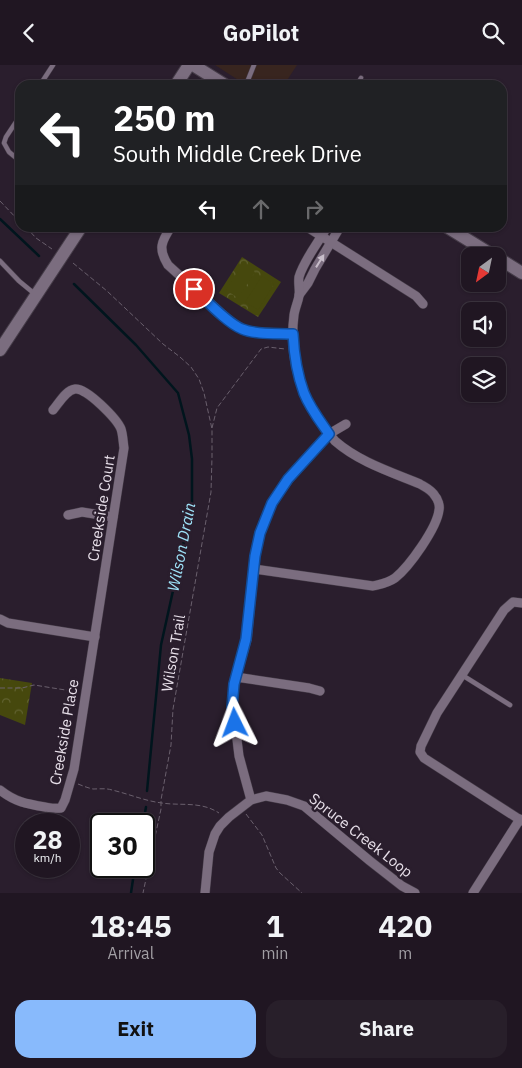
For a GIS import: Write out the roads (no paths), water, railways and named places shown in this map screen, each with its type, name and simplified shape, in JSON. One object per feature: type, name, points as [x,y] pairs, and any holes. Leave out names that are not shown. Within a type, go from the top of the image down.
[{"type":"main road","points":[[179,80],[189,65]]},
{"type":"main road","points":[[193,65],[216,80]]},
{"type":"main road","points":[[0,350],[78,232]]},
{"type":"main road","points":[[455,232],[479,247]]},
{"type":"main road","points":[[506,263],[521,271]]},
{"type":"street","points":[[168,232],[163,240],[162,249],[163,257],[168,265],[232,323],[252,332],[293,334]]},
{"type":"street","points":[[314,232],[416,296],[423,304]]},
{"type":"street","points":[[254,569],[373,586],[389,582],[410,563],[433,529],[439,510],[435,495],[420,484],[359,458],[347,450],[329,434],[313,411],[304,393],[294,350],[294,314],[299,295],[299,279],[304,266],[324,232]]},
{"type":"street","points":[[299,295],[337,232]]},
{"type":"street","name":"Creekside Court","points":[[53,410],[67,393],[75,388],[80,389],[86,391],[120,428],[124,448],[101,595]]},
{"type":"street","points":[[205,893],[208,852],[215,834],[226,820],[251,800],[239,756],[232,707],[234,684],[246,639],[255,556],[260,533],[272,503],[288,479],[329,434],[346,424]]},
{"type":"street","points":[[68,515],[82,512],[113,517]]},
{"type":"street","name":"Creekside Place","points":[[0,790],[22,803],[54,809],[61,808],[74,769],[101,595]]},
{"type":"street","points":[[473,893],[521,820],[424,758],[420,752],[421,746],[437,713],[504,610],[513,602],[522,603]]},
{"type":"street","points":[[0,619],[8,623],[95,637]]},
{"type":"street","points":[[236,677],[320,691]]},
{"type":"street","name":"Spruce Creek Loop","points":[[251,800],[266,796],[304,806],[402,886],[415,893]]},
{"type":"lane","points":[[43,80],[53,65]]},
{"type":"lane","points":[[248,80],[254,65]]},
{"type":"lane","points":[[15,124],[4,143],[15,156]]},
{"type":"lane","points":[[0,261],[37,296]]},
{"type":"lane","points":[[462,675],[510,705]]},
{"type":"waterway","name":"Wilson Drain","points":[[0,219],[39,256]]},
{"type":"waterway","name":"Wilson Drain","points":[[74,284],[136,345],[178,393],[189,435],[192,459],[192,505],[161,645],[147,791]]},
{"type":"waterway","name":"Wilson Drain","points":[[145,813],[146,807]]},
{"type":"waterway","name":"Wilson Drain","points":[[131,893],[133,878]]}]
